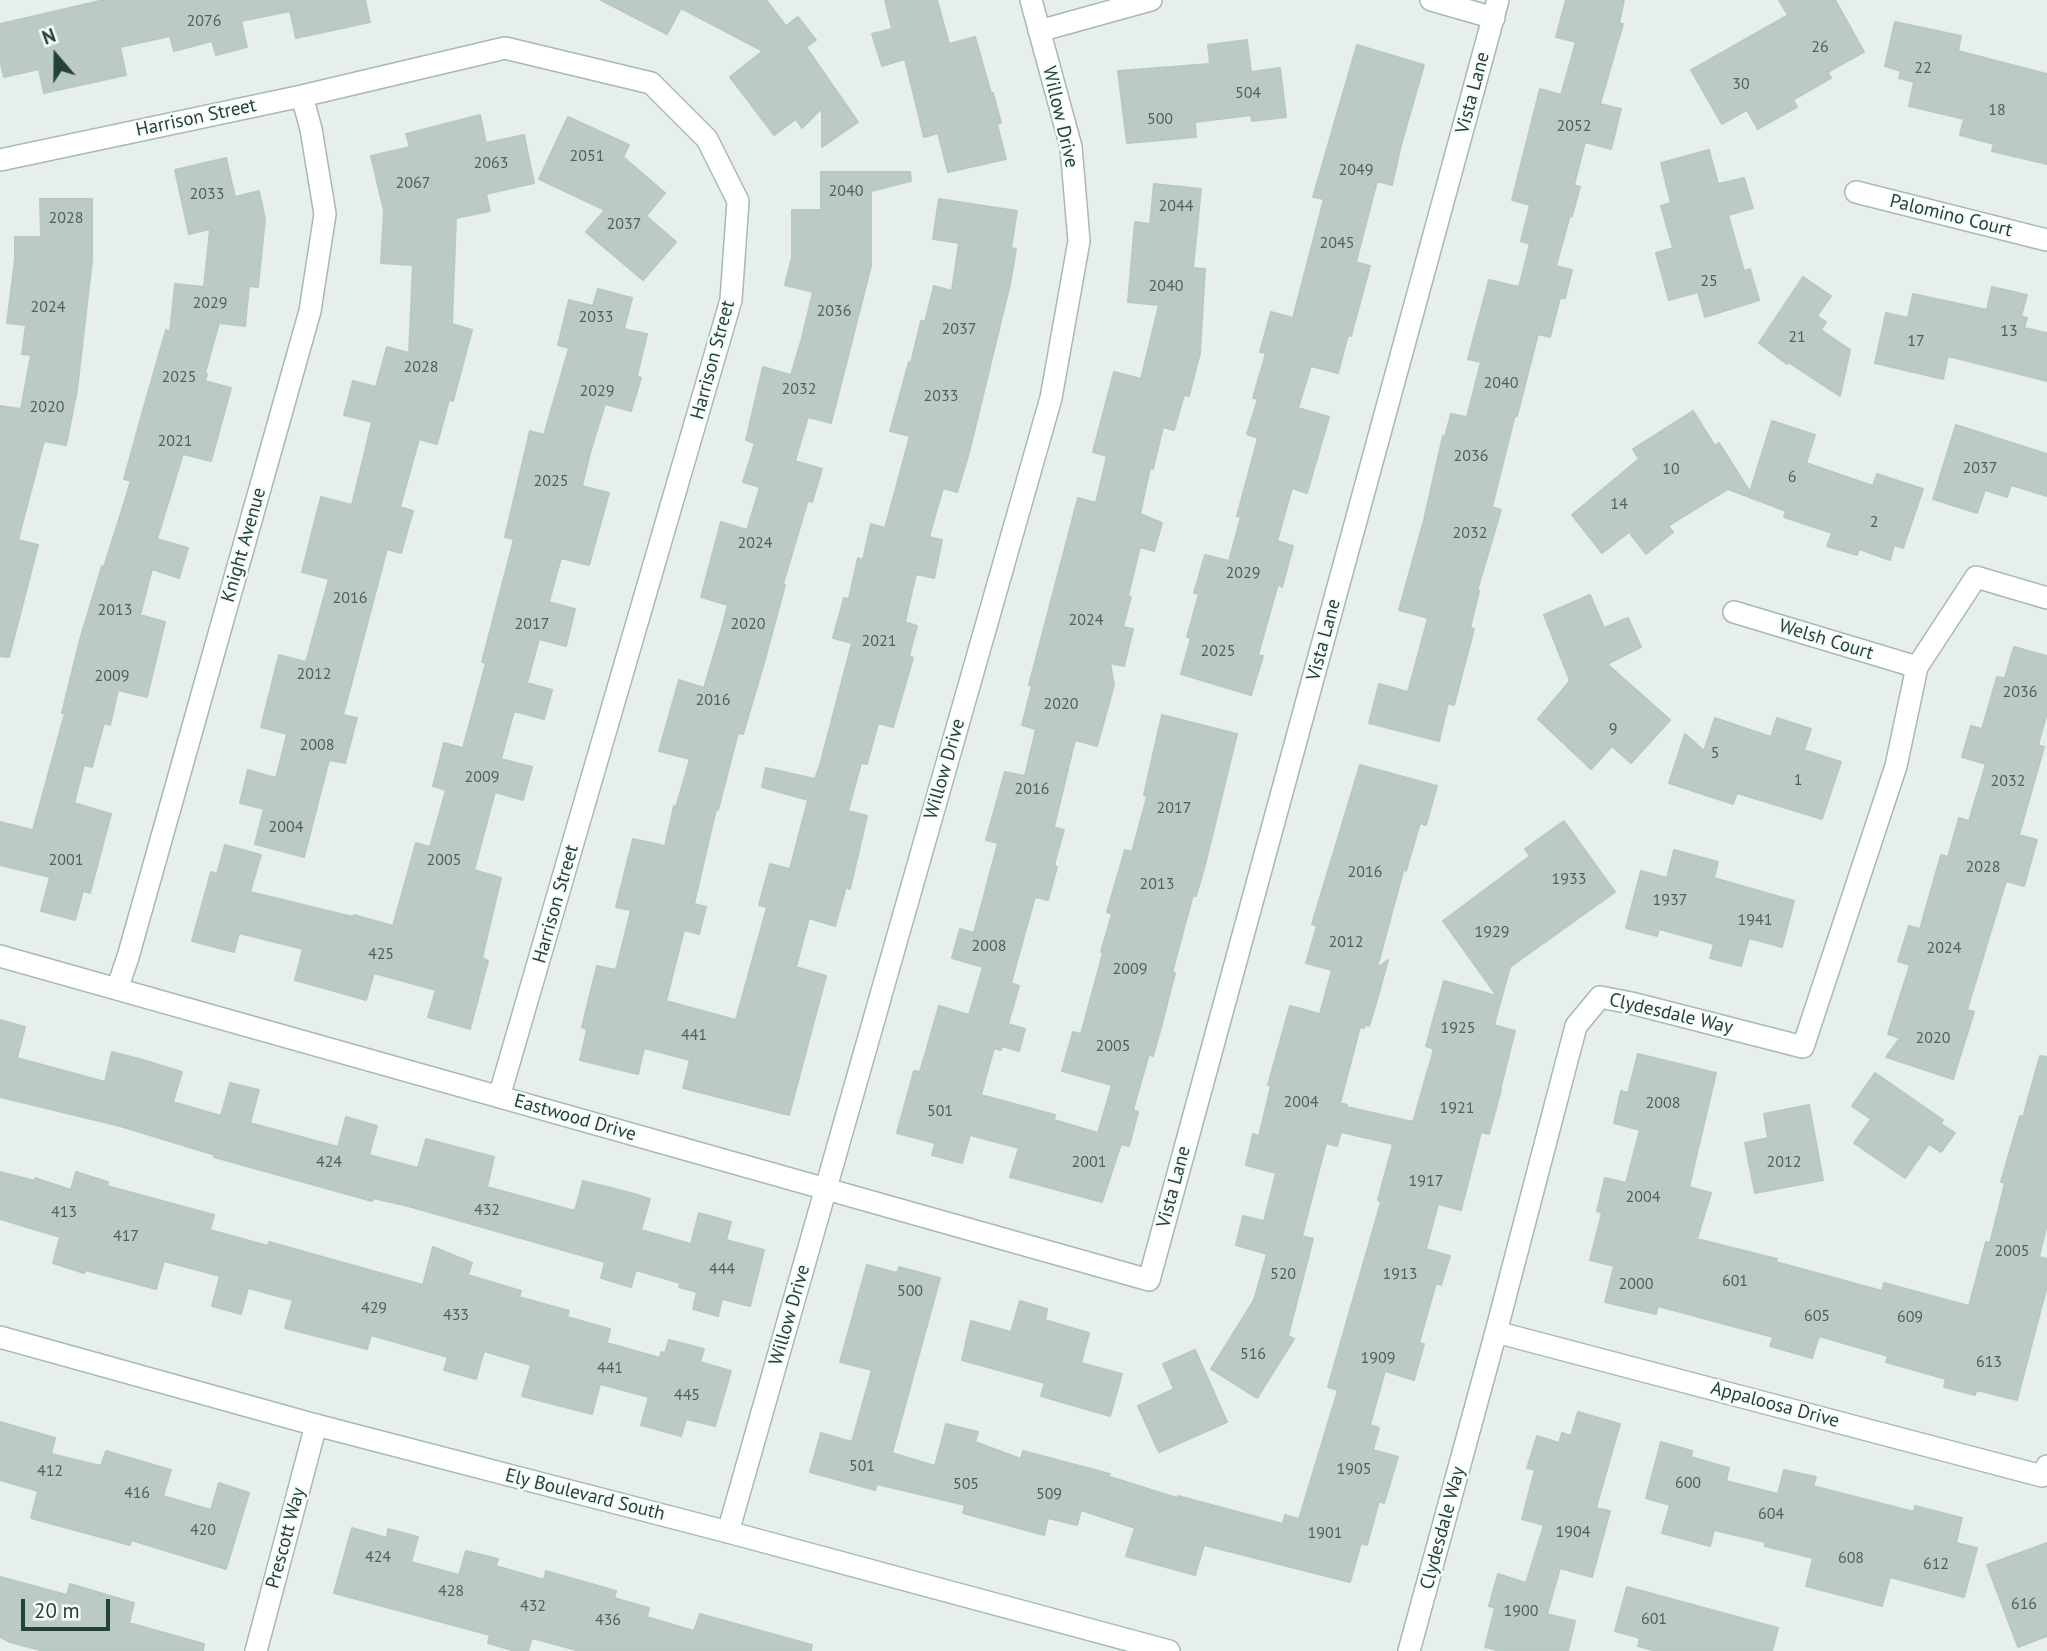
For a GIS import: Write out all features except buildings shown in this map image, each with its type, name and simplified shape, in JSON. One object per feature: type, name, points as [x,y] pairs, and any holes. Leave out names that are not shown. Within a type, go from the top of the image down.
[{"type":"street","name":"Willow Drive","points":[[728,1532],[1051,398],[1079,241],[1071,147],[1031,0]]},
{"type":"street","points":[[1039,31],[1151,0]]},
{"type":"street","points":[[1431,0],[1496,9]]},
{"type":"street","name":"Vista Lane","points":[[1149,1280],[1496,9]]},
{"type":"street","name":"Harrison Street","points":[[0,160],[302,96],[505,48],[651,83],[707,139],[738,201],[731,300],[499,1097]]},
{"type":"street","name":"Knight Avenue","points":[[117,989],[132,944],[310,311],[326,214],[311,129],[302,96]]},
{"type":"street","name":"Palomino Court","points":[[1856,192],[2047,240]]},
{"type":"street","name":"Clydesdale Way","points":[[1409,1651],[1576,1026],[1600,997],[1803,1047],[1896,766],[1917,667],[1976,578],[2047,598]]},
{"type":"street","name":"Welsh Court","points":[[1734,612],[1917,667]]},
{"type":"street","name":"Eastwood Drive","points":[[0,956],[1149,1280]]},
{"type":"street","name":"Appaloosa Drive","points":[[1496,1332],[2042,1476],[2047,1466]]},
{"type":"street","name":"Ely Boulevard South","points":[[0,1337],[316,1425],[1169,1651]]},
{"type":"street","name":"Prescott Way","points":[[256,1651],[316,1425]]}]
